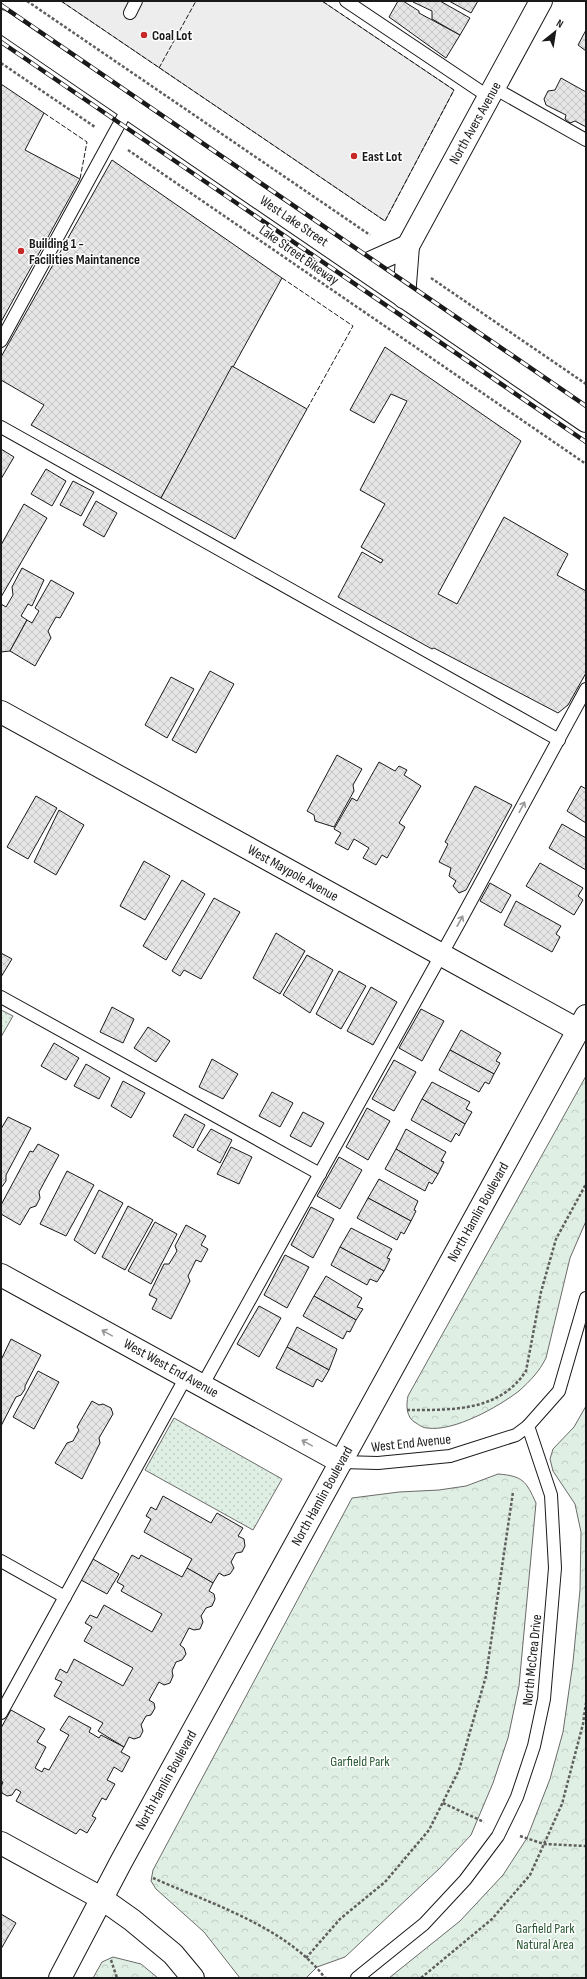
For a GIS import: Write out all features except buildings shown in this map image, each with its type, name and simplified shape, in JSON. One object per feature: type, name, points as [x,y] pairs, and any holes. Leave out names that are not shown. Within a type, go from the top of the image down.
[{"type":"street","name":"North Avers Avenue","points":[[404,297],[403,253],[541,1]]},
{"type":"street","name":"West Lake Street","points":[[1,21],[586,421]]},
{"type":"street","points":[[361,267],[403,253]]},
{"type":"street","name":"West Maypole Avenue","points":[[1,712],[442,955],[583,1027]]},
{"type":"street","name":"North Hamlin Boulevard","points":[[60,1978],[101,1898],[583,1027]]},
{"type":"street","name":"West West End Avenue","points":[[1,1275],[341,1462]]},
{"type":"street","points":[[1,1843],[101,1898],[132,1920],[173,1954],[193,1978]]},
{"type":"lane","points":[[130,13],[136,1]]},
{"type":"lane","points":[[346,1],[491,93],[586,140]]},
{"type":"lane","points":[[1,341],[128,108]]},
{"type":"lane","points":[[1,427],[558,740]]},
{"type":"lane","points":[[1,1713],[65,1597],[320,1174],[442,955],[586,689]]},
{"type":"lane","points":[[1,997],[320,1174]]},
{"type":"lane","points":[[528,1426],[559,1391],[586,1298]]},
{"type":"lane","name":"West End Avenue","points":[[341,1462],[378,1463],[450,1456],[516,1435],[528,1426]]},
{"type":"lane","name":"North McCrea Drive","points":[[357,1978],[424,1924],[465,1880],[501,1830],[517,1797],[534,1746],[544,1699],[555,1568],[551,1495],[528,1426]]},
{"type":"lane","points":[[1,1561],[65,1597]]},
{"type":"path","points":[[27,1],[403,253],[586,384]]},
{"type":"path","name":"Lake Street Bikeway","points":[[1,63],[586,464]]},
{"type":"path","points":[[407,1410],[456,1410],[492,1400],[519,1382],[526,1371],[541,1292],[556,1239],[586,1184]]},
{"type":"path","points":[[306,1958],[340,1919],[385,1882],[429,1830],[459,1770],[486,1676],[513,1492]]},
{"type":"path","points":[[421,1978],[492,1919],[530,1874],[562,1804],[583,1724],[586,1703]]},
{"type":"path","points":[[153,1878],[250,1920],[306,1958],[317,1967],[325,1978]]},
{"type":"path","points":[[111,1960],[117,1978]]},
{"type":"green space","points":[[1,1010],[13,1016],[1,1037]]},
{"type":"green space","points":[[586,1076],[586,1221],[570,1258],[546,1358],[527,1384],[519,1391],[488,1411],[450,1426],[438,1428],[423,1427],[410,1418],[407,1407],[408,1396]]},
{"type":"green space","name":"Garfield Park Natural Area","points":[[586,1406],[586,1978],[389,1978],[460,1921],[503,1875],[527,1838],[550,1779],[563,1732],[573,1662],[580,1590],[581,1532],[575,1504],[553,1471],[550,1459],[553,1449],[574,1427]]},
{"type":"green space","points":[[174,1418],[282,1479],[253,1530],[145,1470]]},
{"type":"green space","name":"Garfield Park","points":[[498,1474],[513,1476],[523,1481],[536,1503],[519,1686],[508,1738],[493,1783],[471,1835],[440,1868],[345,1957],[317,1967],[306,1978],[240,1978],[204,1932],[156,1889],[151,1881],[153,1870],[352,1498],[466,1486]]},
{"type":"green space","points":[[113,1957],[141,1964],[158,1978],[93,1978],[102,1962]]},
{"type":"shaded area","name":"East Lot","points":[[61,1],[322,1],[454,90],[385,221]]},
{"type":"railway","points":[[1,5],[586,406]]},
{"type":"railway","points":[[1,42],[586,442]]},
{"type":"fence","points":[[61,1],[385,221],[454,90],[322,1]]},
{"type":"fence","points":[[159,68],[196,1]]},
{"type":"fence","points":[[44,113],[87,142],[80,179]]},
{"type":"fence","points":[[282,278],[353,326],[307,409]]},
{"type":"place","name":"Coal Lot","points":[[144,35]]},
{"type":"place","name":"East Lot","points":[[354,156]]},
{"type":"place","name":"Building 1 - Facilities Maintanence","points":[[21,251]]}]
